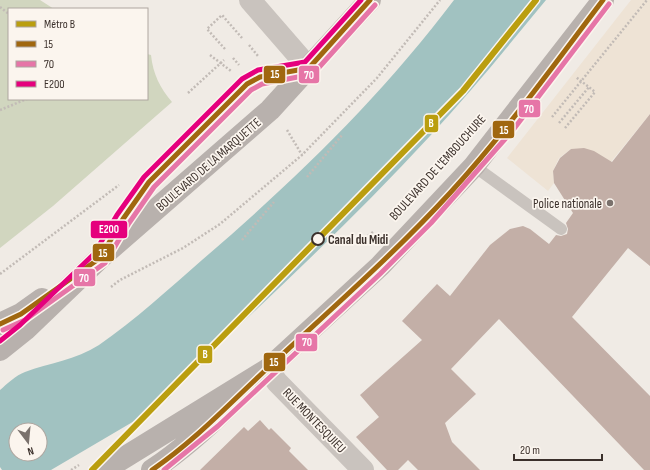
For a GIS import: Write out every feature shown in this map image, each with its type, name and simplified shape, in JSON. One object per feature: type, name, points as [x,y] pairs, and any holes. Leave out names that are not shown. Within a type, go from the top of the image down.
[{"type":"main road","name":"BOULEVARD DE LA MARQUETTE","points":[[0,350],[25,330],[100,258],[270,110],[370,0]]},
{"type":"main road","name":"BOULEVARD DE L'EMBOUCHURE","points":[[94,466],[268,368],[380,266],[474,166],[603,0]]},
{"type":"main road","points":[[0,324],[21,314],[100,258]]},
{"type":"main road","points":[[152,470],[172,457],[209,426],[268,368]]},
{"type":"street","points":[[250,0],[309,68]]},
{"type":"street","name":"RUE MONTESQUIEU","points":[[268,368],[277,382],[363,470]]},
{"type":"lane","points":[[100,258],[123,219],[149,182],[247,84],[260,77],[309,68]]},
{"type":"lane","points":[[474,166],[561,229]]},
{"type":"path","points":[[120,280],[183,248],[220,224],[302,155],[377,78],[440,0]]},
{"type":"path","points":[[552,117],[647,0]]},
{"type":"path","points":[[0,7],[8,13]]},
{"type":"path","points":[[224,48],[207,29],[222,15],[242,38]]},
{"type":"path","points":[[188,93],[224,60]]},
{"type":"path","points":[[565,128],[595,92],[582,81]]},
{"type":"path","points":[[559,123],[589,87]]},
{"type":"path","points":[[0,110],[25,100]]},
{"type":"path","points":[[286,129],[302,155]]},
{"type":"path","points":[[307,177],[343,134]]},
{"type":"path","points":[[242,240],[274,202]]},
{"type":"path","points":[[372,238],[378,233]]},
{"type":"path","points":[[71,470],[94,466]]},
{"type":"green space","points":[[0,0],[40,0],[52,8],[8,8],[8,100],[148,100],[148,54],[151,55],[153,68],[158,80],[172,102],[53,206],[0,248]]},
{"type":"shaded area","points":[[631,0],[650,0],[650,114],[610,163],[571,149],[559,158],[553,171],[554,183],[548,191],[507,158]]},
{"type":"water","points":[[454,0],[546,0],[460,103],[400,168],[308,260],[182,380],[169,398],[153,410],[51,470],[2,470],[0,467],[0,390],[22,373],[72,358],[90,350],[112,336],[139,315],[270,200],[303,169],[397,70]]},
{"type":"building","points":[[650,114],[650,266],[628,248],[572,317],[650,396],[650,470],[644,470],[499,319],[451,369],[476,394],[445,423],[452,442],[480,470],[418,470],[408,460],[398,470],[387,470],[356,437],[379,417],[360,395],[422,340],[402,321],[437,284],[450,296],[490,245],[510,229],[523,226],[530,229],[549,244],[556,235],[561,236],[567,234],[568,229],[566,223],[573,213],[554,183],[553,171],[560,158],[571,149],[584,148],[594,151],[612,162]]},
{"type":"building","points":[[260,420],[269,430],[271,428],[291,448],[289,451],[308,470],[200,470],[244,427],[248,431]]},
{"type":"metro line","name":"B","points":[[92,470],[463,91],[536,0]]},
{"type":"transit line","name":"E200","points":[[0,341],[20,325],[94,254],[117,215],[144,177],[242,79],[258,70],[305,62],[361,0]]},
{"type":"transit line","name":"15","points":[[0,324],[21,314],[100,258],[123,219],[149,182],[247,84],[260,77],[309,68],[370,0]]},
{"type":"transit line","name":"15","points":[[152,470],[184,446],[213,420],[362,281],[429,216],[471,170],[510,123],[603,0]]},
{"type":"transit line","name":"70","points":[[164,470],[218,426],[380,274],[431,223],[513,130],[609,4]]},
{"type":"transit line","name":"70","points":[[3,330],[25,320],[105,263],[129,223],[154,187],[251,90],[262,84],[313,74],[375,5]]},
{"type":"place","name":"Police nationale","points":[[610,203]]},
{"type":"place","name":"Canal du Midi","points":[[318,239]]}]
